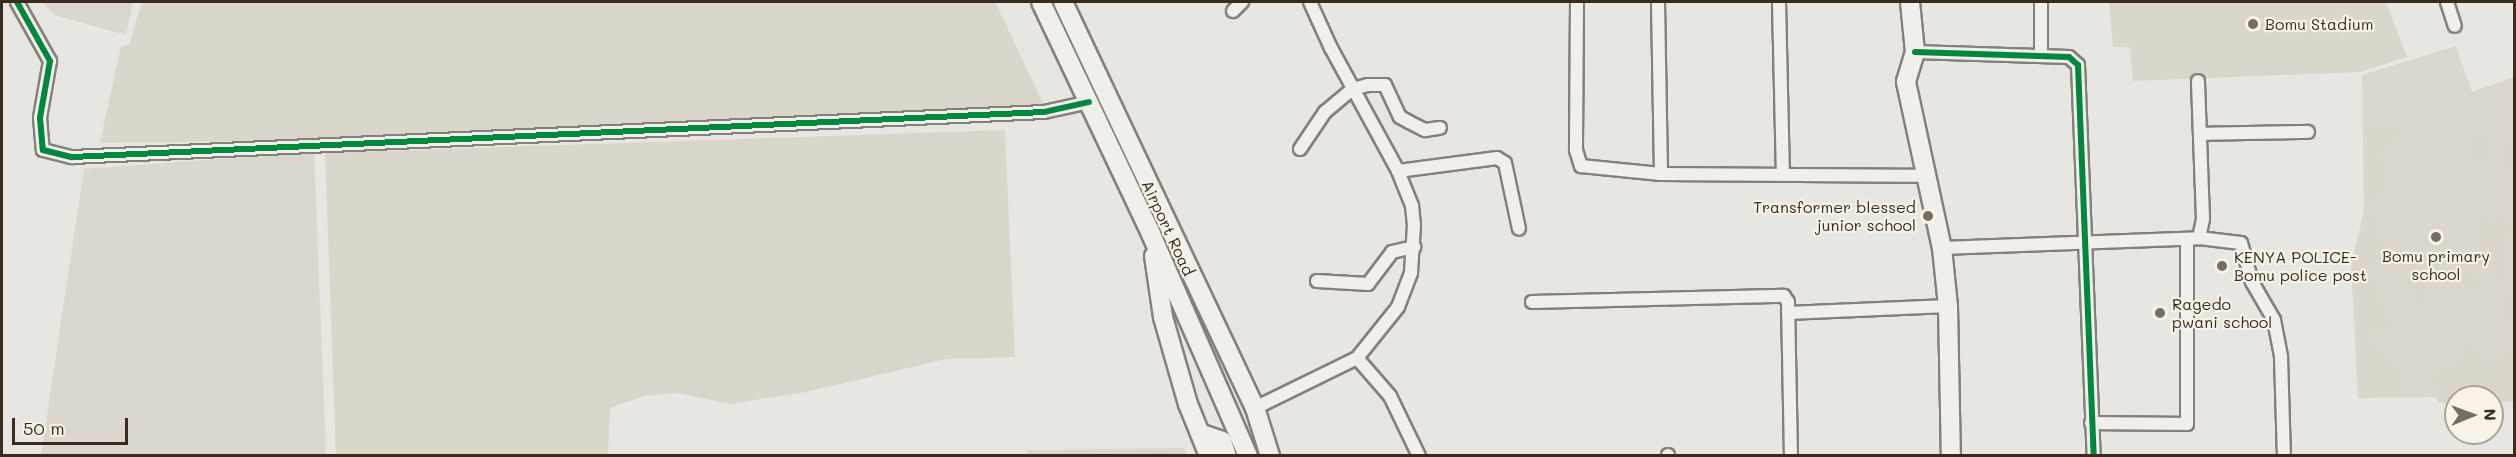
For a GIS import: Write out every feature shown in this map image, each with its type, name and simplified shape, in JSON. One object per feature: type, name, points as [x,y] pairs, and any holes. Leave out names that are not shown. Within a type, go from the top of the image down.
[{"type":"main road","name":"Airport Road","points":[[1041,2],[1151,234],[1248,456]]},
{"type":"main road","name":"Airport Road","points":[[1063,2],[1255,408],[1270,456]]},
{"type":"main road","points":[[1910,2],[1916,52],[1906,82],[1925,176],[1937,212],[1942,248],[1948,306],[1951,456]]},
{"type":"main road","points":[[1151,234],[1163,317],[1188,404],[1209,456]]},
{"type":"main road","points":[[1202,434],[1222,441],[1227,456]]},
{"type":"street","points":[[17,2],[50,62],[40,118],[43,150],[72,157],[1044,112],[1089,102]]},
{"type":"street","points":[[1233,11],[1242,2]]},
{"type":"street","points":[[1255,408],[1357,358],[1398,307],[1411,273],[1414,247],[1412,206],[1398,171],[1352,89],[1310,2]]},
{"type":"street","points":[[1577,2],[1578,163],[1661,174],[1783,172],[1925,176]]},
{"type":"street","points":[[1658,2],[1661,174]]},
{"type":"street","points":[[1779,2],[1783,172]]},
{"type":"street","points":[[2041,2],[2041,56]]},
{"type":"street","points":[[2447,2],[2455,26]]},
{"type":"street","points":[[1916,52],[2068,57],[2078,65],[2094,456]]},
{"type":"street","points":[[2091,423],[2187,424],[2193,239],[2203,219],[2198,81]]},
{"type":"street","points":[[1300,149],[1325,112],[1352,89],[1385,85],[1400,117],[1425,130],[1440,128]]},
{"type":"street","points":[[2200,134],[2308,132]]},
{"type":"street","points":[[1398,171],[1497,158],[1505,163],[1519,229]]},
{"type":"street","points":[[1942,248],[2193,239],[2241,243],[2252,282],[2270,310],[2281,357],[2284,456]]},
{"type":"street","points":[[1317,281],[1368,284],[1392,252],[1414,247]]},
{"type":"street","points":[[1532,302],[1775,294],[1784,296],[1788,313],[1791,456]]},
{"type":"street","points":[[1788,313],[1948,306]]},
{"type":"street","points":[[1357,358],[1390,396],[1419,456]]},
{"type":"shaded area","points":[[42,2],[133,2],[126,35],[54,15]]},
{"type":"shaded area","points":[[142,2],[995,2],[1045,107],[374,139],[100,143],[121,46],[129,45]]},
{"type":"shaded area","name":"Bomu Stadium","points":[[2109,2],[2386,2],[2407,57],[2360,72],[2133,81],[2130,47],[2113,47]]},
{"type":"shaded area","name":"Bomu primary school","points":[[2456,46],[2472,92],[2514,77],[2514,396],[2504,396],[2504,385],[2444,385],[2444,397],[2358,398],[2351,264],[2364,211],[2362,75]]},
{"type":"shaded area","points":[[2387,121],[2401,133],[2380,152],[2390,191],[2371,200],[2385,253],[2372,263],[2371,271],[2392,325],[2386,334],[2371,332],[2374,343],[2398,366],[2403,395],[2361,395],[2354,265],[2366,215],[2368,124]]},
{"type":"shaded area","points":[[1005,130],[1015,357],[946,359],[806,392],[730,404],[677,393],[644,396],[610,408],[608,455],[336,455],[325,153]]},
{"type":"shaded area","points":[[2485,135],[2491,140],[2491,155],[2479,165],[2470,151],[2469,137]]},
{"type":"shaded area","points":[[2514,140],[2514,168],[2506,167],[2498,155],[2501,146]]},
{"type":"shaded area","points":[[314,152],[326,455],[41,455],[84,169]]},
{"type":"shaded area","points":[[2478,204],[2489,222],[2503,216],[2512,223],[2513,229],[2505,234],[2509,277],[2498,280],[2480,248],[2475,221]]},
{"type":"shaded area","points":[[2450,239],[2459,241],[2474,261],[2480,285],[2468,292]]},
{"type":"shaded area","points":[[2411,249],[2428,298],[2420,306],[2411,295],[2400,257]]},
{"type":"shaded area","points":[[2507,290],[2514,291],[2514,401],[2504,402],[2504,385],[2444,385],[2444,403],[2438,403],[2432,375],[2459,361],[2460,349],[2472,341],[2483,360],[2513,350],[2499,299]]},
{"type":"shaded area","points":[[1184,448],[1187,455],[1027,455],[1027,450]]},
{"type":"cycle path","points":[[17,2],[50,61],[40,118],[43,150],[72,157],[1044,112],[1089,102]]},
{"type":"cycle path","points":[[1915,52],[2069,57],[2078,65],[2094,456]]},
{"type":"place","name":"Bomu Stadium","points":[[2253,24]]},
{"type":"place","name":"Transformer blessed junior school","points":[[1928,216]]},
{"type":"place","name":"Bomu primary school","points":[[2436,237]]},
{"type":"place","name":"KENYA POLICE- Bomu police post","points":[[2222,266]]},
{"type":"place","name":"Ragedo pwani school","points":[[2160,313]]}]
